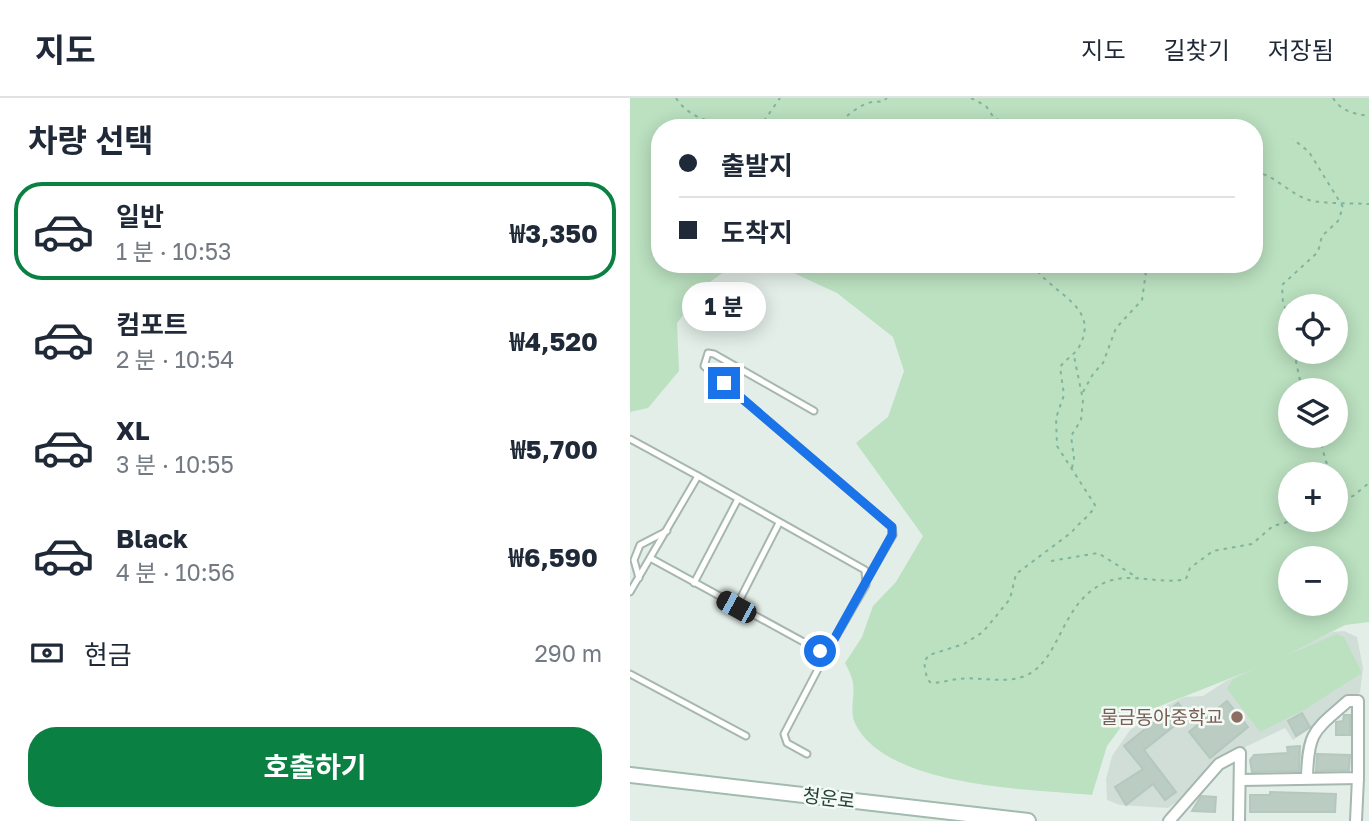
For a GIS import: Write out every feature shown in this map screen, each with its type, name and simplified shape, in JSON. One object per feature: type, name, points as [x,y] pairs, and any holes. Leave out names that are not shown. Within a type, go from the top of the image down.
[{"type":"street","points":[[1307,778],[1308,744],[1313,733],[1348,701],[1358,701],[1356,821]]},
{"type":"street","points":[[1169,821],[1219,764],[1240,753],[1239,821]]},
{"type":"street","name":"청운로","points":[[630,775],[1028,821]]},
{"type":"street","points":[[1240,780],[1358,778]]},
{"type":"lane","points":[[807,754],[787,743],[784,734],[866,585],[892,535],[892,527],[704,366],[704,360],[708,353],[714,354],[814,411]]},
{"type":"lane","points":[[630,439],[865,570],[868,578]]},
{"type":"lane","points":[[630,592],[652,559],[698,476]]},
{"type":"lane","points":[[694,583],[738,499]]},
{"type":"lane","points":[[736,607],[779,523]]},
{"type":"lane","points":[[639,578],[634,560],[640,545],[667,531]]},
{"type":"lane","points":[[652,559],[820,651],[828,650]]},
{"type":"lane","points":[[630,674],[746,736]]},
{"type":"path","points":[[676,98],[700,119]]},
{"type":"path","points":[[765,119],[780,98]]},
{"type":"path","points":[[845,119],[859,107],[876,100],[882,102],[887,98]]},
{"type":"path","points":[[971,98],[986,106],[996,119]]},
{"type":"path","points":[[1333,98],[1338,106],[1353,114],[1369,117]]},
{"type":"path","points":[[1282,294],[1282,285],[1318,252],[1324,233],[1338,221],[1343,207],[1310,152],[1293,138]]},
{"type":"path","points":[[1263,175],[1283,183],[1296,194],[1313,201],[1369,204]]},
{"type":"path","points":[[1042,273],[1084,316],[1086,328],[1074,354],[1060,367],[1064,395],[1055,433],[1057,446],[1094,501],[1093,511],[1064,539],[1049,547],[1037,561],[1016,574],[1010,599],[983,632],[964,644],[929,655],[925,662],[927,679],[936,683],[955,679],[992,680],[1029,674],[1043,662],[1074,606],[1082,597],[1107,582],[1120,579],[1186,579],[1189,568],[1206,555],[1226,547],[1252,544],[1278,525]]},
{"type":"path","points":[[1071,469],[1074,458],[1072,436],[1081,420],[1083,392],[1103,363],[1116,328],[1142,300],[1146,273]]},
{"type":"path","points":[[1074,354],[1076,375],[1083,392]]},
{"type":"path","points":[[1348,498],[1369,484]]},
{"type":"path","points":[[1052,561],[1098,553],[1142,580]]},
{"type":"shaded area","name":"물금동아중학교","points":[[1344,631],[1357,637],[1363,668],[1360,693],[1337,702],[1307,731],[1293,740],[1285,728],[1216,761],[1182,798],[1168,808],[1120,805],[1107,800],[1106,779],[1112,756],[1130,730],[1161,708],[1184,697],[1203,696],[1226,681],[1333,632]]},
{"type":"green space","points":[[630,98],[1369,98],[1369,622],[1345,625],[1285,656],[1337,634],[1344,637],[1362,673],[1304,710],[1260,732],[1227,689],[1233,679],[1259,667],[1127,719],[1107,746],[1092,795],[998,787],[926,772],[895,760],[870,743],[854,721],[852,712],[853,683],[845,663],[862,637],[873,606],[896,582],[923,536],[856,443],[888,417],[904,371],[893,337],[837,293],[794,273],[1263,273],[1263,119],[651,119],[651,273],[722,273],[707,284],[677,323],[679,371],[648,408],[630,412]]},
{"type":"building","points":[[1227,701],[1248,727],[1210,758],[1189,732]]},
{"type":"building","points":[[1178,703],[1188,715],[1144,750],[1176,792],[1165,800],[1153,784],[1126,805],[1115,787],[1143,769],[1124,746]]},
{"type":"building","points":[[1302,713],[1310,727],[1296,736],[1288,721]]},
{"type":"building","points":[[1344,715],[1350,715],[1350,735],[1336,735],[1336,722],[1343,721]]},
{"type":"building","points":[[1300,746],[1299,771],[1252,772],[1250,760],[1254,755],[1288,753],[1287,747]]},
{"type":"building","points":[[1317,754],[1350,755],[1349,770],[1316,771]]},
{"type":"building","points":[[1270,792],[1336,794],[1335,812],[1250,812],[1250,795],[1270,795]]},
{"type":"building","points":[[1201,796],[1216,797],[1215,812],[1192,811]]},
{"type":"place","name":"물금동아중학교","points":[[1237,717]]},
{"type":"route","points":[[724,383],[892,527],[892,535],[866,585],[828,650],[820,651]]}]
